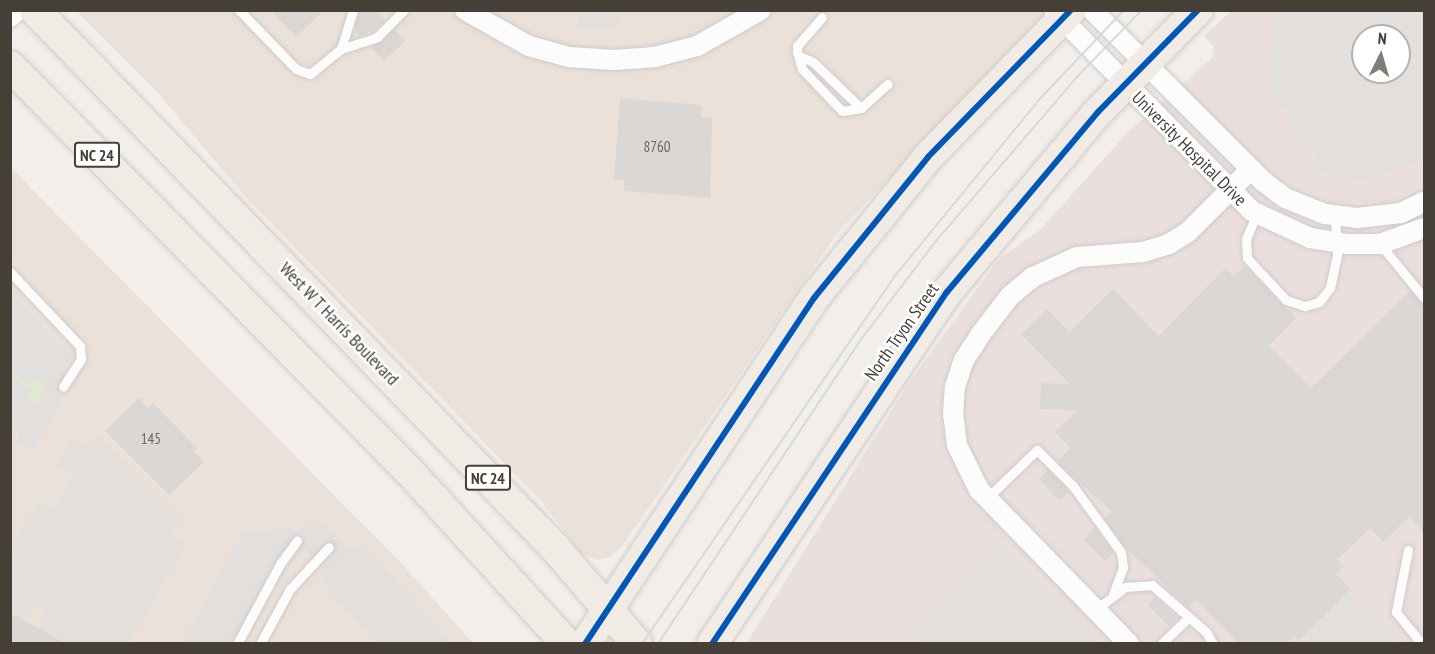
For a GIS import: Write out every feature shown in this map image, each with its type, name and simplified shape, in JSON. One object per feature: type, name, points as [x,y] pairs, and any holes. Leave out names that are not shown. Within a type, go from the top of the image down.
[{"type":"main road","name":"West W T Harris Boulevard","points":[[35,10],[610,608],[637,644]]},
{"type":"main road","name":"North Tryon Street","points":[[712,644],[947,292],[1125,85],[1198,10]]},
{"type":"main road","points":[[585,644],[814,298],[928,157],[1062,13]]},
{"type":"main road","name":"NC 24","points":[[10,66],[408,470],[567,644]]},
{"type":"street","points":[[10,17],[18,10]]},
{"type":"street","points":[[465,10],[529,46],[569,57],[614,60],[644,59],[697,46],[761,10]]},
{"type":"street","name":"University Hospital Drive","points":[[1092,10],[1251,169],[1285,198],[1335,216],[1382,216],[1423,206]]},
{"type":"street","name":"University Hospital Drive","points":[[1062,13],[1125,85],[1230,190],[1257,213],[1310,238],[1337,243],[1380,244],[1425,228]]},
{"type":"street","points":[[1129,644],[986,499],[961,458],[953,414],[955,387],[964,360],[996,313],[1026,282],[1059,263],[1090,254],[1143,252],[1169,244],[1188,232],[1251,169]]},
{"type":"lane","points":[[239,10],[300,72],[318,71],[341,49],[377,37],[404,10]]},
{"type":"lane","points":[[341,49],[353,10]]},
{"type":"lane","points":[[822,17],[802,37],[796,49],[802,69],[838,108],[845,112],[861,108],[888,84]]},
{"type":"lane","points":[[1257,213],[1246,239],[1247,258],[1280,294],[1297,305],[1313,305],[1327,294],[1336,266],[1335,216]]},
{"type":"lane","points":[[1380,244],[1425,298]]},
{"type":"lane","points":[[10,272],[80,346],[81,359],[63,387]]},
{"type":"lane","points":[[986,499],[1037,450],[1073,486],[1118,546],[1123,567],[1113,594]]},
{"type":"lane","points":[[237,644],[280,564],[297,541]]},
{"type":"lane","points":[[260,644],[290,590],[329,547]]},
{"type":"lane","points":[[1408,550],[1396,612],[1422,644]]},
{"type":"lane","points":[[1095,610],[1113,594],[1133,585],[1152,585],[1189,617],[1213,644]]},
{"type":"lane","points":[[1161,644],[1189,617]]},
{"type":"shaded area","points":[[76,11],[1049,11],[838,232],[623,545],[611,557],[597,560],[580,552],[541,501],[241,192],[159,94]]},
{"type":"shaded area","points":[[578,11],[619,11],[619,27],[578,27]]},
{"type":"shaded area","points":[[1231,11],[1424,11],[1424,643],[746,644],[908,384],[999,259],[1040,230],[1128,132],[1212,58],[1214,47],[1204,36]]},
{"type":"shaded area","points":[[1424,11],[1424,159],[1368,179],[1350,179],[1313,168],[1319,156],[1291,140],[1287,108],[1271,107],[1273,12]]},
{"type":"shaded area","points":[[10,167],[402,564],[473,643],[11,643]]},
{"type":"shaded area","points":[[11,293],[73,358],[63,371],[66,375],[76,375],[33,452],[16,442],[21,428],[13,427],[11,432],[11,378],[32,390],[27,401],[29,406],[39,403],[46,385],[38,378],[30,386],[11,371]]},
{"type":"shaded area","points":[[99,436],[184,523],[173,531],[173,536],[186,544],[129,643],[67,643],[38,628],[46,612],[35,606],[26,621],[11,613],[11,552],[39,500],[55,509],[73,475],[58,467],[71,439],[87,446]]},
{"type":"shaded area","points":[[325,525],[350,552],[362,542],[451,643],[377,643],[320,580],[327,572],[305,549],[280,572],[240,643],[182,644],[243,532]]},
{"type":"shaded area","points":[[997,542],[1097,643],[917,643],[920,641],[909,628]]},
{"type":"shaded area","points":[[1348,593],[1399,643],[1299,644]]},
{"type":"green space","points":[[10,371],[17,378],[43,380],[45,390],[36,405],[27,404],[32,390],[11,378]]},
{"type":"building","points":[[270,10],[324,10],[296,37]]},
{"type":"building","points":[[360,10],[376,10],[385,20],[373,31],[359,36],[354,30]]},
{"type":"building","points":[[394,29],[405,41],[384,61],[370,47],[381,42]]},
{"type":"building","points":[[620,98],[702,105],[701,117],[712,118],[710,198],[624,191],[625,180],[614,179]]},
{"type":"building","points":[[1244,266],[1296,318],[1269,346],[1311,388],[1410,291],[1425,305],[1425,533],[1409,517],[1383,542],[1370,528],[1337,560],[1344,567],[1336,574],[1351,589],[1299,641],[1294,636],[1286,644],[1239,644],[1196,600],[1188,607],[1126,548],[1105,519],[1112,512],[1057,461],[1071,448],[1055,432],[1078,410],[1040,409],[1041,383],[1070,384],[1021,334],[1047,309],[1069,332],[1113,289],[1159,336],[1225,268],[1233,276]]},
{"type":"building","points":[[139,398],[148,408],[153,403],[197,448],[194,451],[204,462],[169,495],[105,431]]},
{"type":"building","points":[[1048,470],[1069,492],[1059,501],[1039,479]]},
{"type":"building","points":[[1095,528],[1113,553],[1105,561],[1084,540]]},
{"type":"building","points":[[1155,597],[1178,617],[1169,626],[1148,605]]},
{"type":"building","points":[[10,613],[38,628],[67,644],[10,644]]},
{"type":"tram line","points":[[642,644],[895,276],[1038,101],[1124,10]]},
{"type":"tram line","points":[[658,644],[860,341],[937,240],[1078,76],[1142,10]]},
{"type":"cycle path","points":[[585,644],[814,298],[928,157],[1071,10]]},
{"type":"cycle path","points":[[712,644],[947,292],[1098,112],[1198,10]]}]
